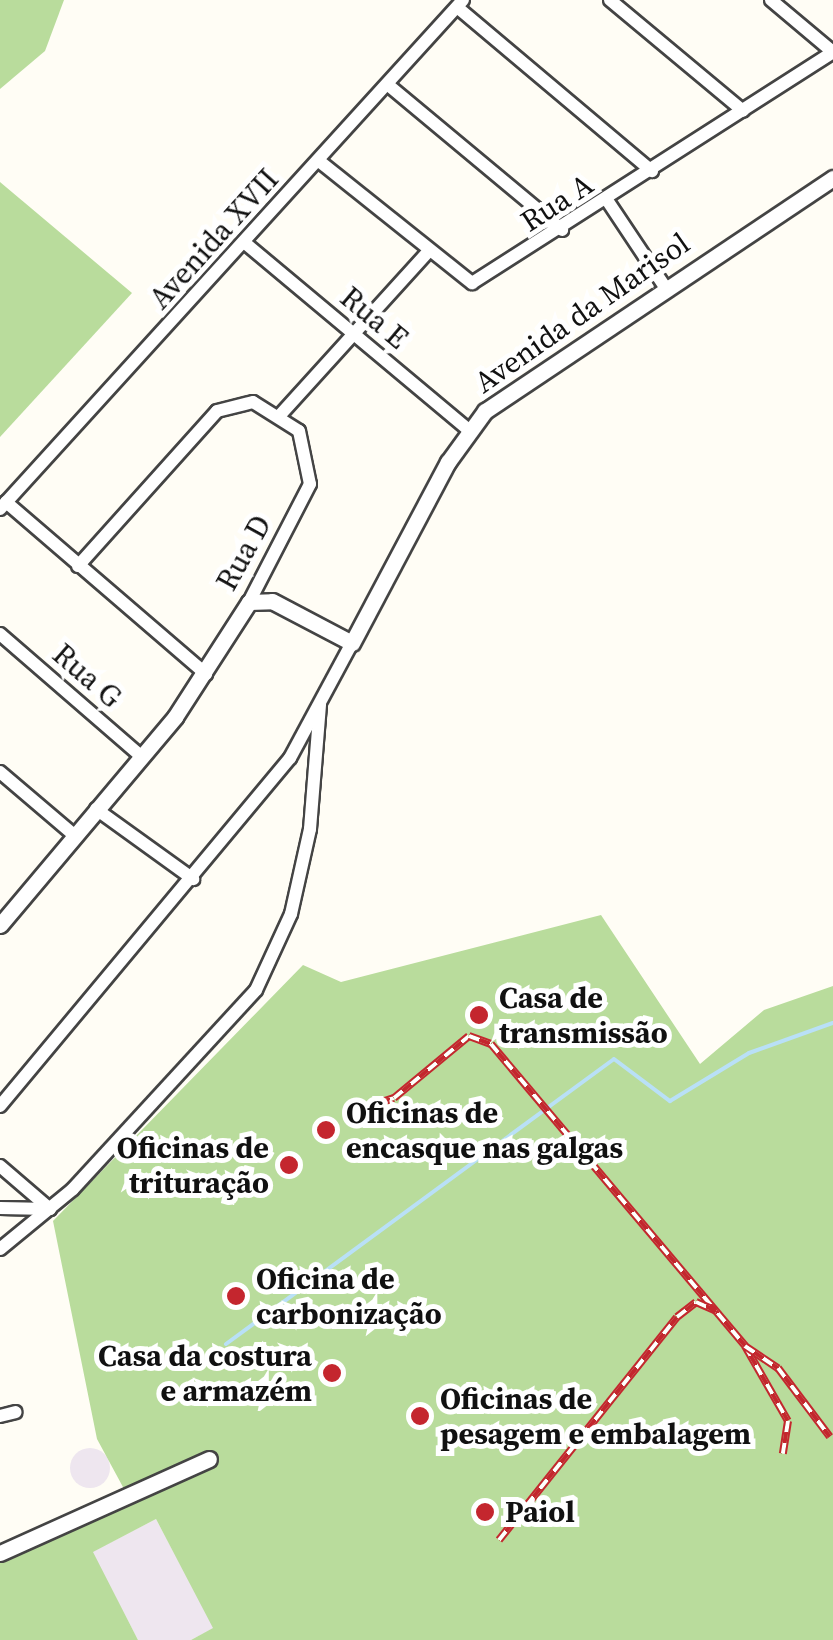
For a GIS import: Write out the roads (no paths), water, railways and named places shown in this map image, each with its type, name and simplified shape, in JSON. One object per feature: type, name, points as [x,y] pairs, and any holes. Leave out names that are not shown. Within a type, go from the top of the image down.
[{"type":"street","points":[[610,0],[742,112]]},
{"type":"street","points":[[771,0],[833,52]]},
{"type":"street","points":[[460,3],[652,171]]},
{"type":"street","name":"Avenida XVII","points":[[3,506],[460,3]]},
{"type":"street","name":"Rua A","points":[[318,161],[428,253],[472,283],[562,230],[833,52]]},
{"type":"street","points":[[388,84],[562,230]]},
{"type":"street","name":"Avenida da Marisol","points":[[352,642],[470,431],[518,385],[833,178]]},
{"type":"street","points":[[606,200],[665,287]]},
{"type":"street","name":"Rua E","points":[[246,242],[470,431]]},
{"type":"street","points":[[78,566],[217,411],[254,402],[281,414],[428,253]]},
{"type":"street","name":"Rua D","points":[[3,915],[141,756],[206,674],[249,602],[310,484],[300,431],[281,414]]},
{"type":"street","points":[[3,506],[206,674]]},
{"type":"street","points":[[0,1106],[194,879],[290,758],[352,642],[272,602],[249,602]]},
{"type":"street","name":"Rua G","points":[[0,634],[141,756]]},
{"type":"street","points":[[0,1249],[50,1209],[234,1015],[273,958],[310,828],[320,704]]},
{"type":"street","points":[[0,772],[74,835]]},
{"type":"street","points":[[96,809],[194,879]]},
{"type":"street","points":[[0,1166],[36,1188],[50,1209]]},
{"type":"street","points":[[0,1208],[50,1209]]},
{"type":"street","points":[[0,1416],[16,1412]]},
{"type":"street","points":[[0,1553],[209,1460]]},
{"type":"waterway","points":[[226,1344],[614,1059],[670,1101],[749,1053],[833,1023]]},
{"type":"railway","points":[[348,1113],[394,1098],[469,1036],[491,1044],[745,1346],[788,1421],[783,1454]]},
{"type":"railway","points":[[499,1540],[677,1317],[696,1302],[716,1311]]},
{"type":"railway","points":[[745,1346],[778,1368],[830,1437]]},
{"type":"place","name":"Casa de transmissão","points":[[479,1015]]},
{"type":"place","name":"Oficinas de encasque nas galgas","points":[[326,1130]]},
{"type":"place","name":"Oficinas de trituração","points":[[289,1165]]},
{"type":"place","name":"Oficina de carbonização","points":[[236,1296]]},
{"type":"place","name":"Casa da costura e armazém","points":[[332,1373]]},
{"type":"place","name":"Oficinas de pesagem e embalagem","points":[[420,1416]]},
{"type":"place","name":"Paiol","points":[[485,1512]]}]
